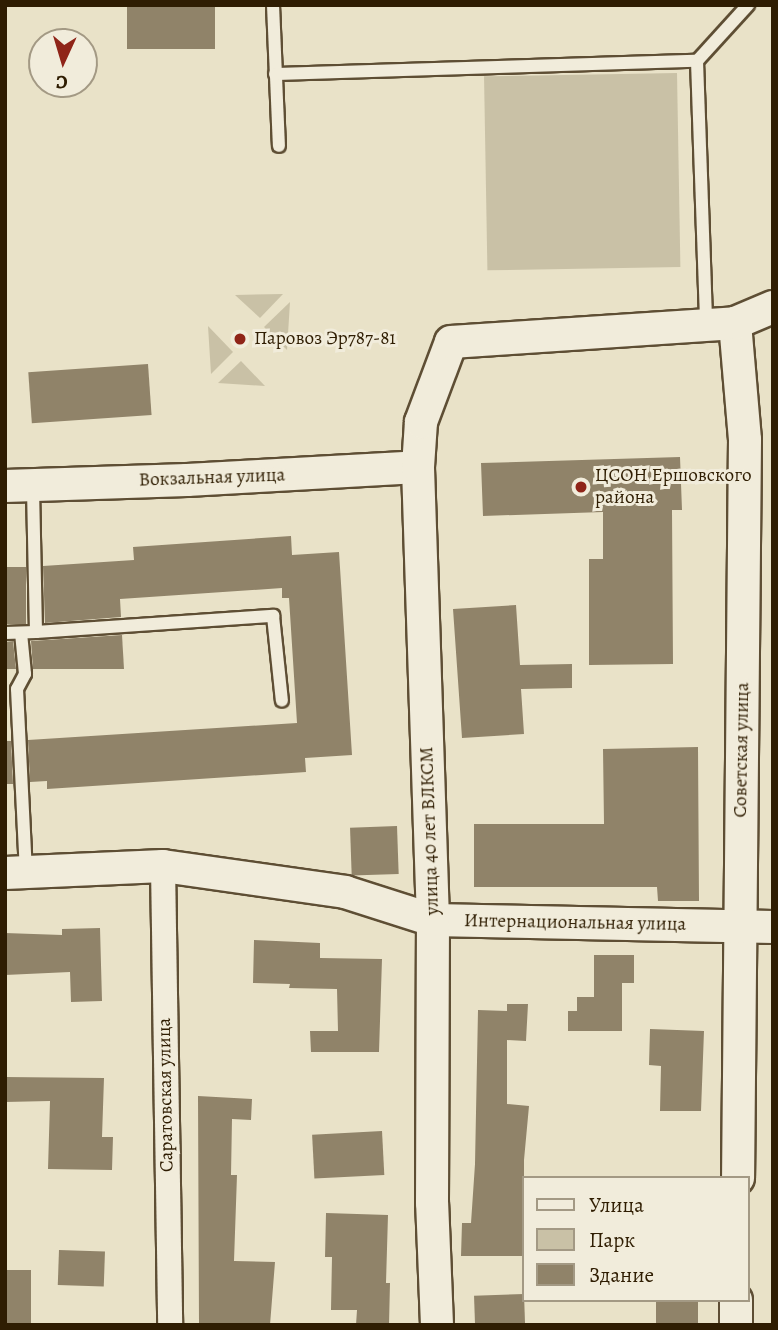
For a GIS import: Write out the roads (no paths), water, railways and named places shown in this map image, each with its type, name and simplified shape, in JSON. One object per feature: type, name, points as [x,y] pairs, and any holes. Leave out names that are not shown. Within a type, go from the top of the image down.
[{"type":"street","points":[[720,324],[773,307]]},
{"type":"street","name":"улица 40 лет ВЛКСМ","points":[[437,1325],[432,1203],[433,920],[418,467],[421,422],[451,342],[720,324]]},
{"type":"street","name":"Советская улица","points":[[720,324],[745,440],[738,1176]]},
{"type":"street","name":"Вокзальная улица","points":[[19,485],[214,479],[418,467]]},
{"type":"street","name":"Интернациональная улица","points":[[15,873],[163,866],[345,892],[433,920],[773,927]]},
{"type":"street","name":"Саратовская улица","points":[[163,866],[170,1325]]},
{"type":"street","points":[[736,1302],[736,1325]]},
{"type":"lane","points":[[274,5],[279,146]]},
{"type":"lane","points":[[275,74],[698,61],[748,5]]},
{"type":"lane","points":[[698,61],[720,324]]},
{"type":"lane","points":[[19,485],[36,632]]},
{"type":"lane","points":[[5,633],[273,616],[282,702]]},
{"type":"lane","points":[[15,873],[17,689],[25,674],[21,633]]},
{"type":"place","name":"Паровоз Эр787-81","points":[[240,339]]},
{"type":"place","name":"ЦСОН Ершовского района","points":[[581,487]]}]
